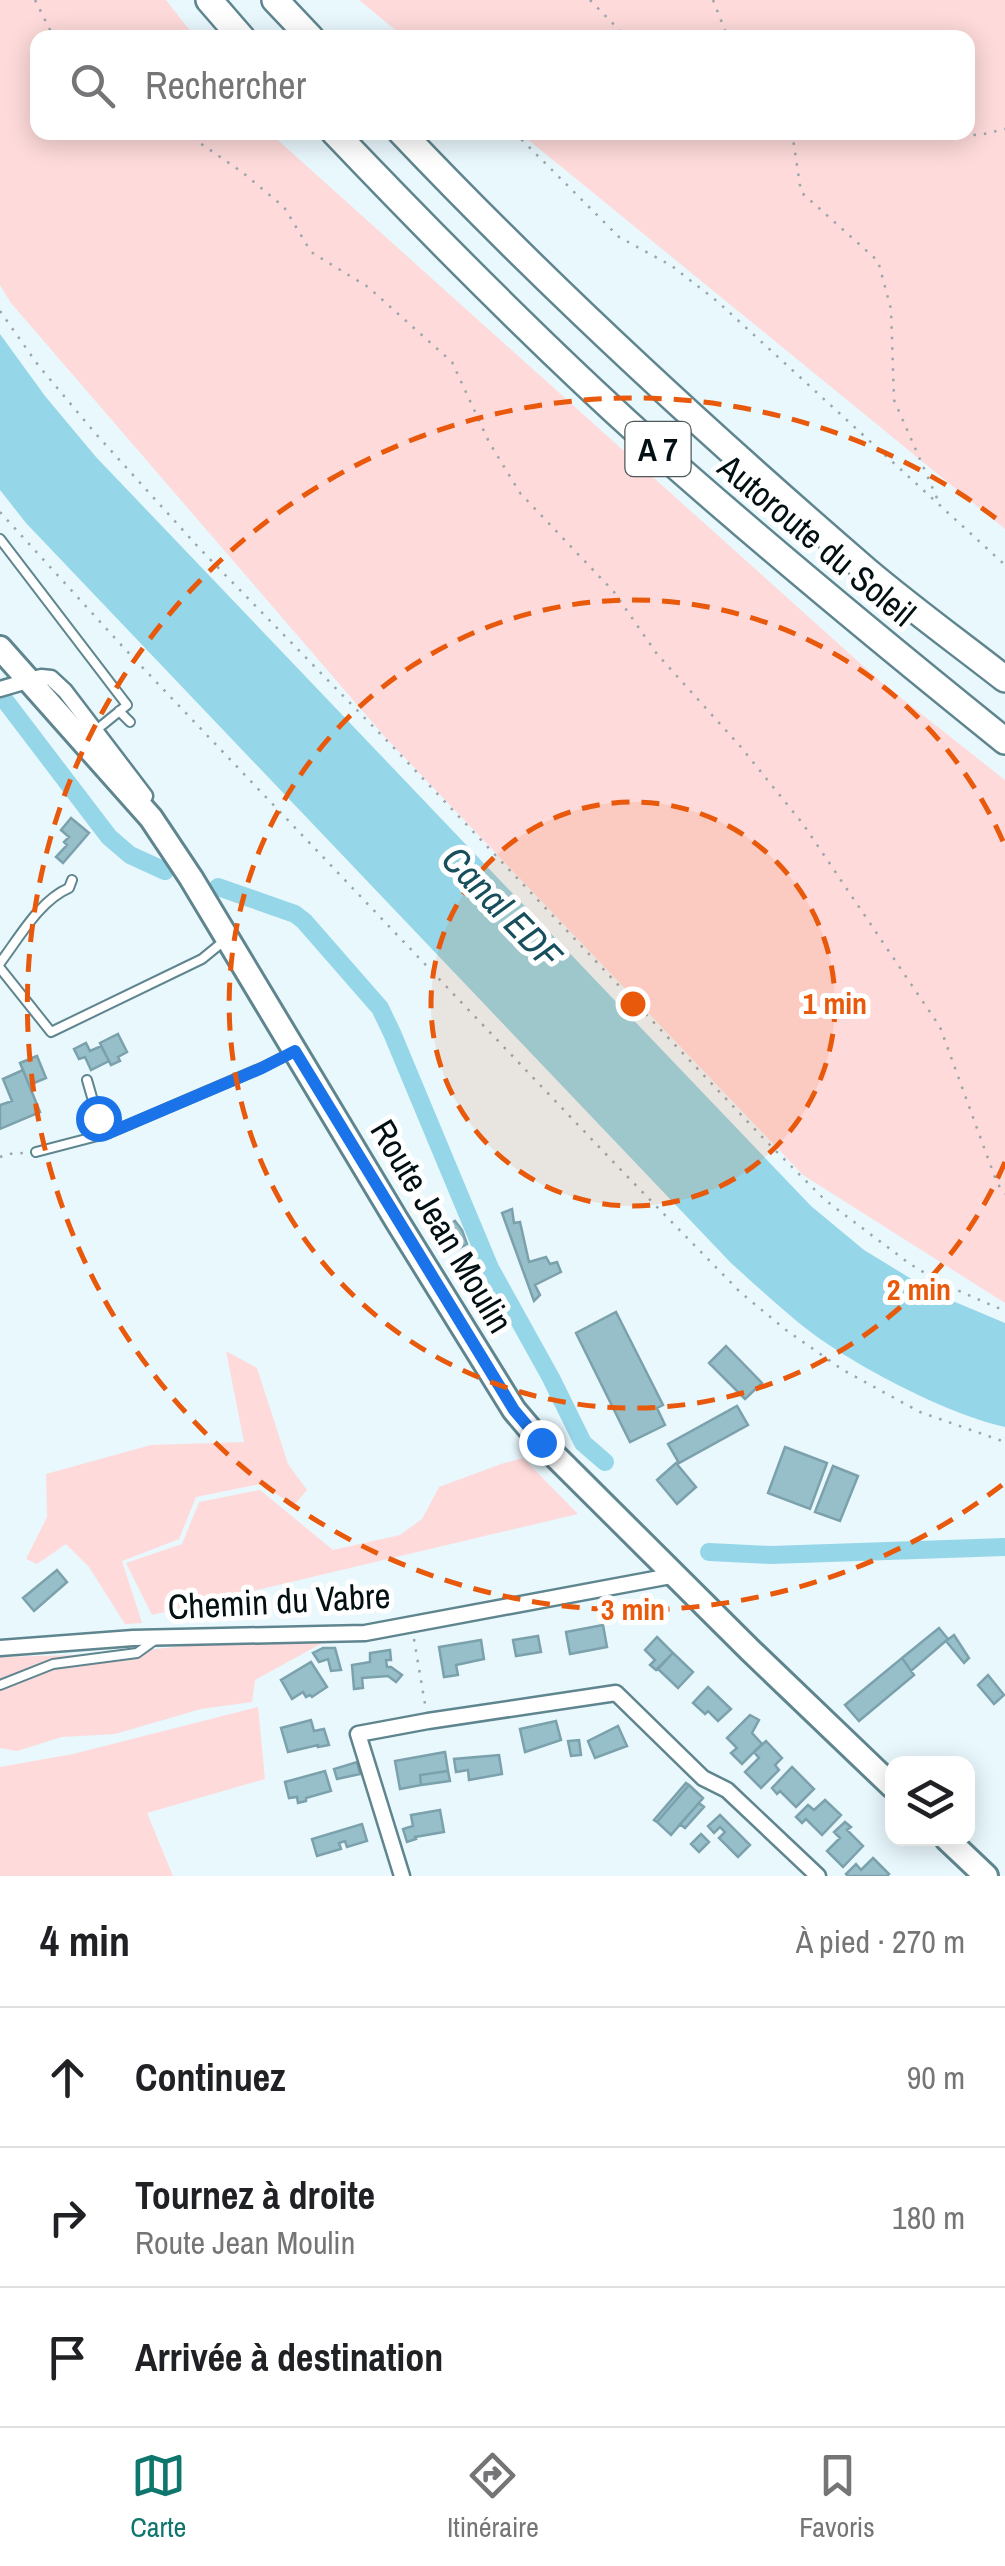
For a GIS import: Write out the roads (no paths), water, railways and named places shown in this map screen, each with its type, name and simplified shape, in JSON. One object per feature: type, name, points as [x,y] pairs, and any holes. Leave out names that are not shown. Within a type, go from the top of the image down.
[{"type":"highway","points":[[209,0],[235,30]]},
{"type":"highway","points":[[275,0],[303,30]]},
{"type":"highway","name":"Autoroute du Soleil","points":[[342,140],[442,245],[642,436],[855,620],[1005,741]]},
{"type":"highway","name":"Autoroute du Soleil","points":[[409,140],[472,207],[664,388],[870,573],[1005,679]]},
{"type":"main road","name":"Route Jean Moulin","points":[[0,648],[151,818],[514,1410],[541,1442],[885,1779]]},
{"type":"main road","points":[[955,1846],[986,1876]]},
{"type":"street","points":[[3,688],[40,676],[52,678],[146,798],[170,847]]},
{"type":"street","name":"Chemin du Vabre","points":[[0,1648],[159,1638],[365,1633],[676,1575]]},
{"type":"street","points":[[402,1876],[358,1734],[616,1693],[703,1778],[726,1790],[814,1874]]},
{"type":"lane","points":[[0,539],[127,704],[95,731]]},
{"type":"lane","points":[[119,711],[130,722]]},
{"type":"lane","points":[[72,880],[69,888],[59,892],[35,917],[0,965],[51,1032],[202,960],[227,938]]},
{"type":"lane","points":[[36,1152],[109,1133],[295,1051]]},
{"type":"lane","points":[[87,1080],[98,1118],[109,1133]]},
{"type":"lane","points":[[0,1685],[53,1664],[137,1653],[159,1638]]},
{"type":"water","name":"Canal EDF","points":[[0,334],[96,457],[811,1206],[864,1250],[936,1294],[1005,1323],[1005,1427],[926,1398],[843,1354],[799,1323],[730,1262],[26,523],[0,490]]},
{"type":"waterway","points":[[0,694],[109,837],[130,855],[165,871]]},
{"type":"waterway","points":[[218,887],[295,914],[380,1008],[490,1268],[583,1443],[605,1462]]},
{"type":"waterway","points":[[709,1552],[771,1555],[1005,1547]]}]
